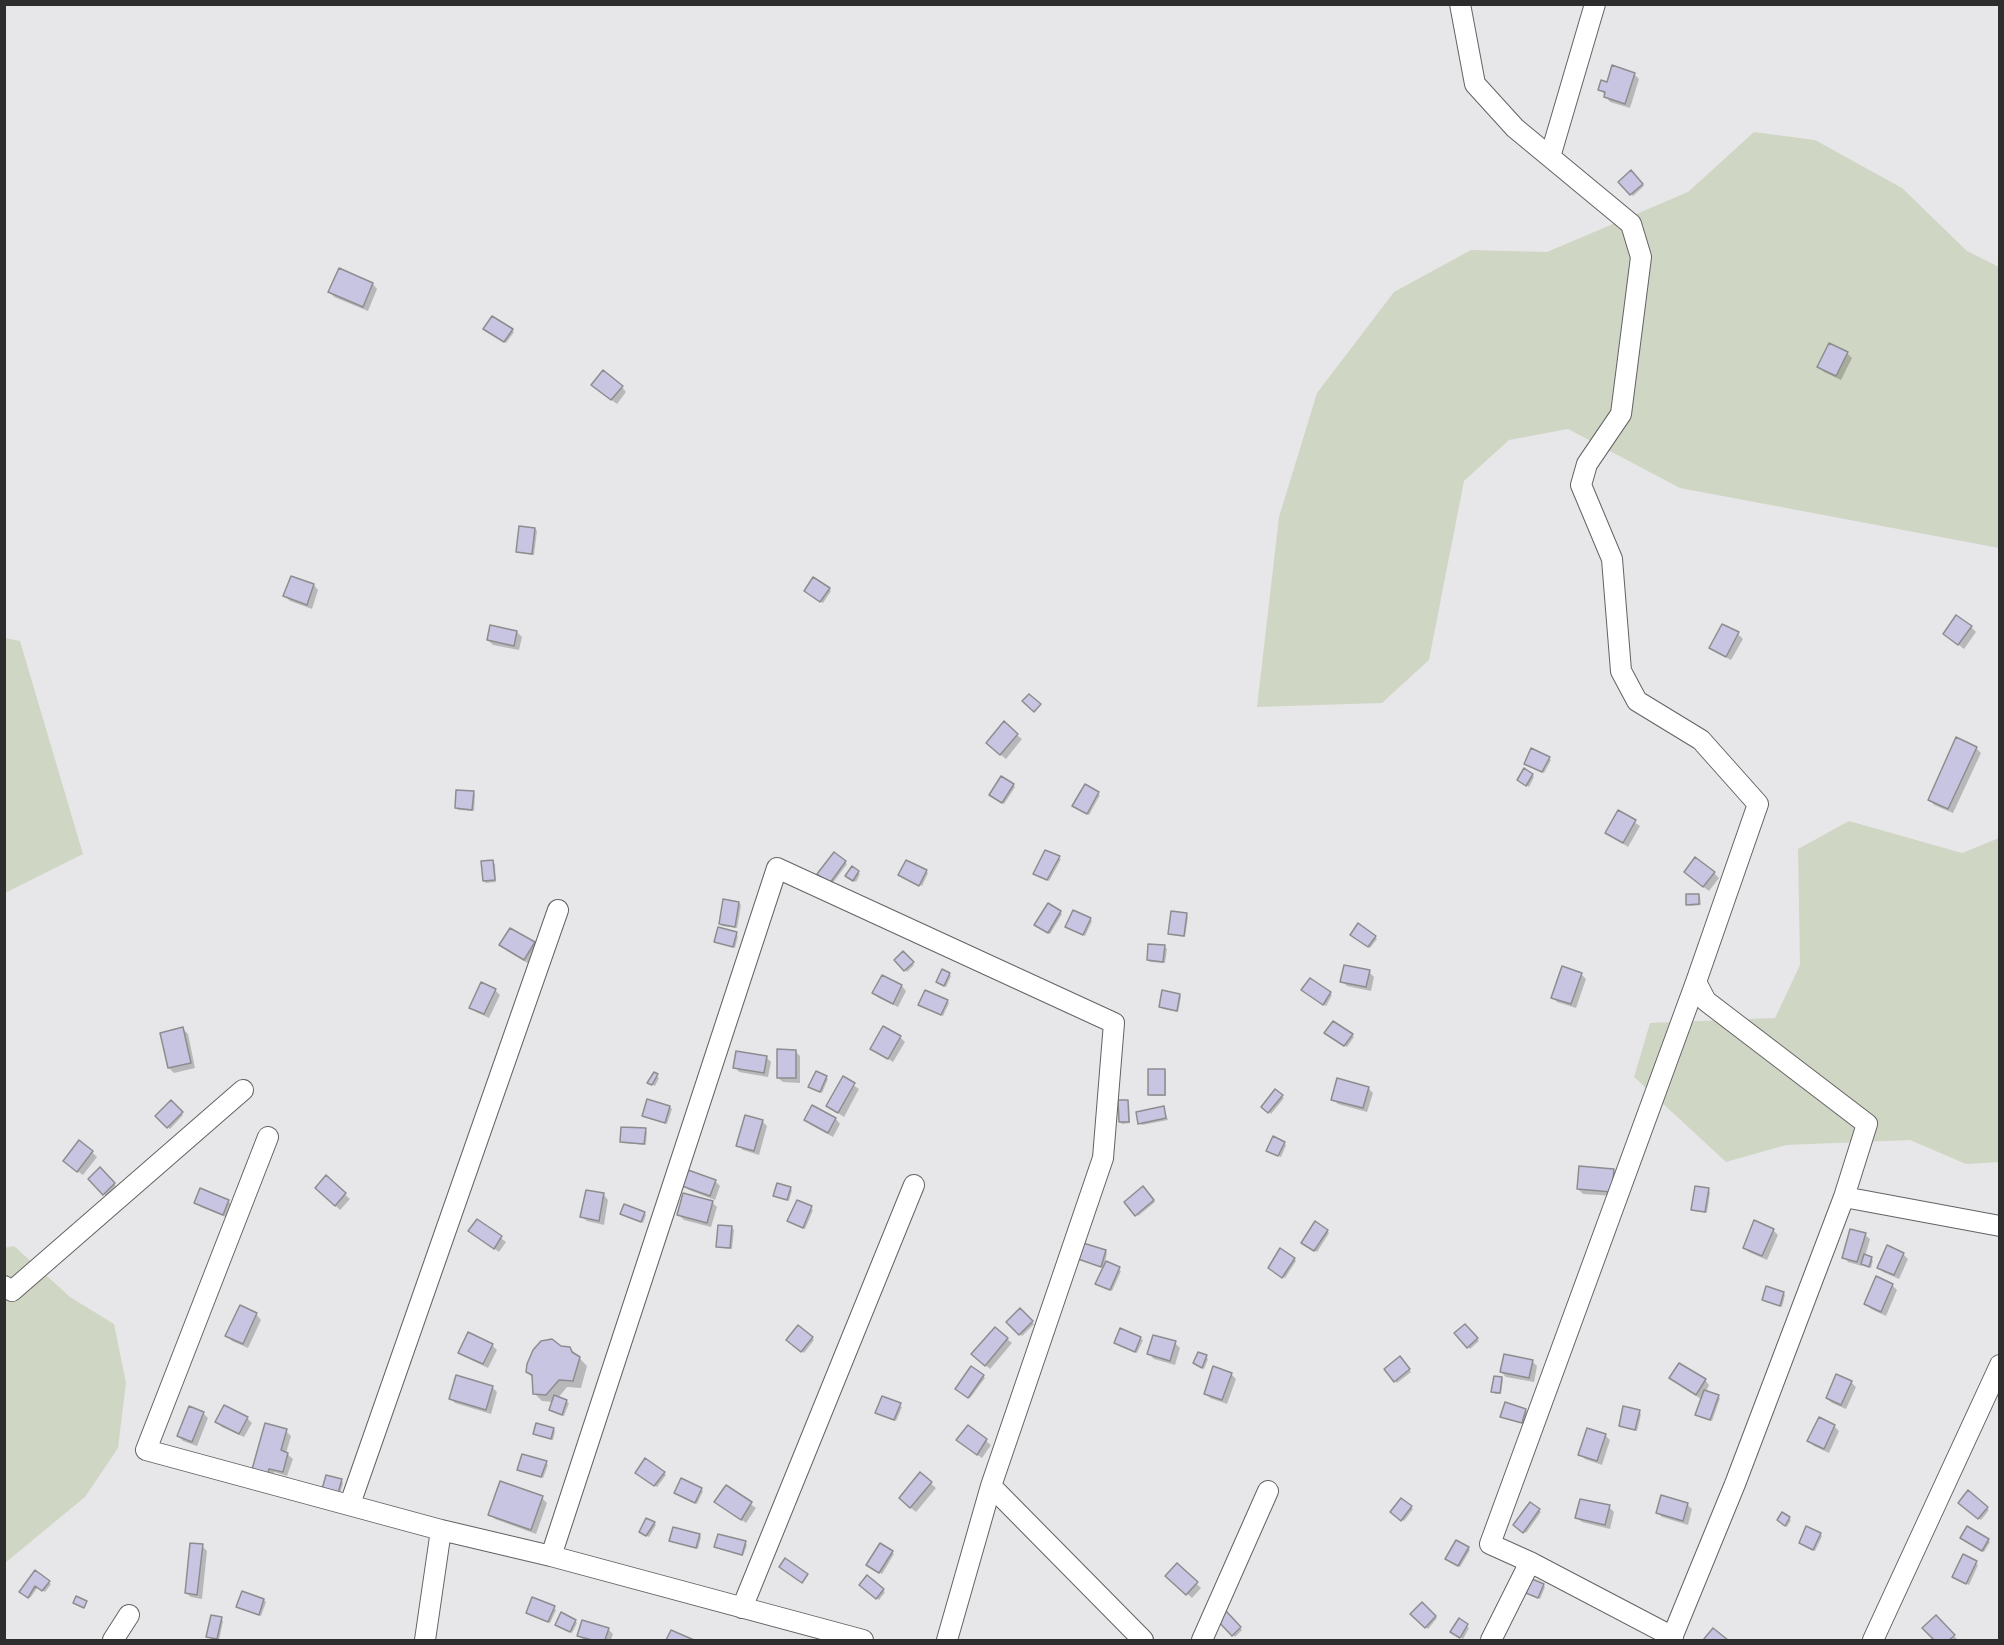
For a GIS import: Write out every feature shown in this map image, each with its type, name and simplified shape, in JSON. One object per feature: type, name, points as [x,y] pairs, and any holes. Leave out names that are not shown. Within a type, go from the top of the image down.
[{"type":"street","points":[[1460,4],[1475,84],[1515,128],[1631,224],[1641,257],[1622,414],[1587,464],[1581,485],[1612,559],[1621,671],[1637,701],[1701,740],[1758,804],[1696,982],[1490,1544],[1530,1562],[1672,1639],[1736,1484],[1844,1197],[1867,1124],[1706,1001],[1696,982]]},
{"type":"street","points":[[1550,157],[1594,4]]},
{"type":"street","points":[[551,1556],[777,868],[1114,1023],[1103,1158],[991,1486],[947,1641]]},
{"type":"street","points":[[350,1504],[558,910]]},
{"type":"street","points":[[4,1286],[12,1292],[243,1090]]},
{"type":"street","points":[[267,1137],[146,1450],[441,1530],[551,1556],[863,1641]]},
{"type":"street","points":[[742,1608],[914,1185]]},
{"type":"street","points":[[1844,1197],[2000,1226]]},
{"type":"street","points":[[1873,1641],[2000,1365]]},
{"type":"street","points":[[991,1486],[1143,1641]]},
{"type":"street","points":[[1202,1641],[1268,1491]]},
{"type":"street","points":[[425,1641],[441,1530]]},
{"type":"street","points":[[1491,1641],[1530,1562]]},
{"type":"street","points":[[113,1641],[129,1615]]},
{"type":"green space","points":[[1754,132],[1815,140],[1902,188],[1967,251],[1999,267],[1999,548],[1680,488],[1568,429],[1509,440],[1464,481],[1429,660],[1382,703],[1257,707],[1279,517],[1317,393],[1394,292],[1471,250],[1547,252],[1688,192]]},
{"type":"green space","points":[[5,638],[20,641],[83,854],[5,893]]},
{"type":"green space","points":[[1849,821],[1962,853],[1999,838],[1999,1162],[1966,1164],[1910,1140],[1786,1145],[1726,1162],[1634,1077],[1650,1023],[1775,1018],[1800,965],[1798,849]]},
{"type":"green space","points":[[14,1246],[70,1297],[114,1324],[126,1383],[118,1448],[85,1497],[5,1563],[4,1248]]},
{"type":"building","points":[[1612,65],[1635,73],[1625,104],[1604,97],[1605,92],[1598,90],[1601,80],[1607,82]]},
{"type":"building","points":[[1631,170],[1643,184],[1630,195],[1618,182]]},
{"type":"building","points":[[339,268],[373,283],[363,307],[328,292]]},
{"type":"building","points":[[492,316],[513,329],[504,342],[483,329]]},
{"type":"building","points":[[1829,343],[1848,352],[1836,376],[1817,367]]},
{"type":"building","points":[[603,370],[623,386],[611,400],[591,385]]},
{"type":"building","points":[[519,526],[535,528],[532,554],[516,552]]},
{"type":"building","points":[[291,576],[314,584],[307,605],[283,596]]},
{"type":"building","points":[[813,577],[830,588],[820,602],[804,591]]},
{"type":"building","points":[[1956,615],[1972,626],[1958,645],[1943,634]]},
{"type":"building","points":[[1722,624],[1739,632],[1726,657],[1709,648]]},
{"type":"building","points":[[490,625],[517,631],[514,646],[487,640]]},
{"type":"building","points":[[1029,694],[1041,704],[1034,712],[1022,701]]},
{"type":"building","points":[[1004,721],[1018,734],[1000,755],[986,743]]},
{"type":"building","points":[[1956,737],[1977,747],[1948,809],[1928,800]]},
{"type":"building","points":[[1531,748],[1550,757],[1542,772],[1524,764]]},
{"type":"building","points":[[1524,768],[1533,774],[1526,786],[1517,780]]},
{"type":"building","points":[[1001,776],[1014,784],[1002,803],[989,795]]},
{"type":"building","points":[[1085,784],[1099,792],[1087,814],[1072,806]]},
{"type":"building","points":[[456,790],[474,791],[472,810],[455,808]]},
{"type":"building","points":[[1618,810],[1636,820],[1623,843],[1605,833]]},
{"type":"building","points":[[1045,850],[1060,856],[1047,880],[1033,874]]},
{"type":"building","points":[[834,852],[846,861],[830,883],[817,874]]},
{"type":"building","points":[[1695,857],[1715,872],[1703,887],[1684,872]]},
{"type":"building","points":[[493,860],[495,880],[483,881],[481,861]]},
{"type":"building","points":[[906,860],[927,870],[919,886],[898,875]]},
{"type":"building","points":[[852,866],[859,871],[853,881],[845,876]]},
{"type":"building","points":[[1686,894],[1699,894],[1699,904],[1686,905]]},
{"type":"building","points":[[723,899],[739,902],[735,927],[719,924]]},
{"type":"building","points":[[1048,903],[1061,911],[1048,933],[1034,925]]},
{"type":"building","points":[[1073,910],[1091,918],[1083,935],[1065,927]]},
{"type":"building","points":[[1171,911],[1187,913],[1184,936],[1168,934]]},
{"type":"building","points":[[1358,923],[1376,936],[1368,947],[1350,935]]},
{"type":"building","points":[[718,927],[737,932],[733,947],[714,942]]},
{"type":"building","points":[[510,928],[535,942],[524,960],[499,945]]},
{"type":"building","points":[[1148,944],[1165,945],[1163,962],[1147,960]]},
{"type":"building","points":[[903,951],[914,962],[904,971],[894,960]]},
{"type":"building","points":[[1344,965],[1370,970],[1366,987],[1340,982]]},
{"type":"building","points":[[1562,966],[1582,973],[1571,1004],[1551,998]]},
{"type":"building","points":[[942,969],[950,973],[944,986],[936,982]]},
{"type":"building","points":[[882,975],[902,985],[893,1004],[872,993]]},
{"type":"building","points":[[1310,978],[1331,992],[1323,1005],[1301,990]]},
{"type":"building","points":[[481,982],[496,989],[484,1014],[469,1008]]},
{"type":"building","points":[[925,990],[948,1000],[941,1015],[918,1005]]},
{"type":"building","points":[[1162,990],[1180,994],[1177,1011],[1159,1007]]},
{"type":"building","points":[[1333,1021],[1353,1034],[1344,1046],[1324,1033]]},
{"type":"building","points":[[883,1026],[901,1036],[888,1059],[870,1049]]},
{"type":"building","points":[[183,1027],[191,1063],[168,1068],[160,1033]]},
{"type":"building","points":[[777,1049],[796,1050],[796,1078],[777,1078]]},
{"type":"building","points":[[736,1051],[767,1056],[764,1073],[733,1068]]},
{"type":"building","points":[[1148,1069],[1165,1069],[1165,1095],[1148,1095]]},
{"type":"building","points":[[816,1071],[827,1076],[820,1092],[808,1087]]},
{"type":"building","points":[[654,1072],[658,1074],[652,1085],[647,1083]]},
{"type":"building","points":[[843,1076],[855,1083],[838,1113],[826,1106]]},
{"type":"building","points":[[1337,1078],[1369,1087],[1363,1108],[1331,1100]]},
{"type":"building","points":[[1275,1089],[1283,1095],[1268,1113],[1261,1107]]},
{"type":"building","points":[[647,1099],[670,1106],[665,1123],[642,1116]]},
{"type":"building","points":[[171,1100],[183,1112],[167,1128],[155,1116]]},
{"type":"building","points":[[1118,1100],[1128,1100],[1129,1122],[1119,1122]]},
{"type":"building","points":[[812,1105],[836,1118],[828,1133],[804,1120]]},
{"type":"building","points":[[1164,1106],[1166,1118],[1138,1124],[1136,1112]]},
{"type":"building","points":[[745,1115],[763,1120],[754,1151],[736,1146]]},
{"type":"building","points":[[621,1127],[646,1128],[644,1144],[620,1142]]},
{"type":"building","points":[[1273,1136],[1285,1142],[1278,1156],[1266,1151]]},
{"type":"building","points":[[79,1140],[93,1151],[77,1172],[63,1161]]},
{"type":"building","points":[[1579,1166],[1614,1169],[1612,1192],[1577,1189]]},
{"type":"building","points":[[100,1167],[115,1183],[103,1195],[88,1179]]},
{"type":"building","points":[[688,1170],[716,1180],[710,1196],[682,1186]]},
{"type":"building","points":[[326,1175],[346,1193],[335,1206],[315,1188]]},
{"type":"building","points":[[777,1183],[791,1187],[787,1200],[773,1196]]},
{"type":"building","points":[[1143,1186],[1154,1200],[1135,1216],[1124,1202]]},
{"type":"building","points":[[1695,1186],[1709,1188],[1705,1212],[1691,1210]]},
{"type":"building","points":[[200,1188],[229,1200],[223,1215],[194,1203]]},
{"type":"building","points":[[586,1190],[604,1193],[599,1221],[580,1217]]},
{"type":"building","points":[[683,1193],[713,1201],[707,1223],[677,1215]]},
{"type":"building","points":[[797,1200],[812,1206],[803,1228],[787,1221]]},
{"type":"building","points":[[624,1204],[645,1212],[641,1222],[620,1214]]},
{"type":"building","points":[[477,1219],[502,1236],[494,1249],[468,1231]]},
{"type":"building","points":[[1754,1220],[1774,1229],[1762,1256],[1743,1248]]},
{"type":"building","points":[[1315,1221],[1328,1230],[1314,1251],[1301,1243]]},
{"type":"building","points":[[718,1225],[732,1226],[730,1248],[716,1247]]},
{"type":"building","points":[[1850,1229],[1866,1233],[1857,1262],[1842,1258]]},
{"type":"building","points":[[1083,1243],[1106,1250],[1101,1267],[1078,1259]]},
{"type":"building","points":[[1887,1245],[1904,1253],[1894,1275],[1877,1268]]},
{"type":"building","points":[[1280,1248],[1295,1258],[1282,1278],[1268,1268]]},
{"type":"building","points":[[1864,1254],[1872,1257],[1869,1267],[1861,1264]]},
{"type":"building","points":[[1106,1261],[1120,1267],[1110,1290],[1095,1284]]},
{"type":"building","points":[[1876,1276],[1893,1284],[1881,1312],[1864,1304]]},
{"type":"building","points":[[1766,1286],[1784,1292],[1780,1306],[1762,1300]]},
{"type":"building","points":[[240,1305],[257,1313],[243,1344],[225,1336]]},
{"type":"building","points":[[1020,1308],[1033,1321],[1019,1335],[1006,1322]]},
{"type":"building","points":[[1465,1324],[1478,1338],[1467,1348],[1454,1333]]},
{"type":"building","points":[[798,1325],[813,1337],[801,1352],[786,1340]]},
{"type":"building","points":[[995,1327],[1008,1338],[985,1366],[971,1354]]},
{"type":"building","points":[[1120,1328],[1141,1337],[1135,1352],[1114,1343]]},
{"type":"building","points":[[468,1332],[493,1344],[483,1364],[458,1353]]},
{"type":"building","points":[[1153,1335],[1176,1341],[1170,1361],[1147,1354]]},
{"type":"building","points":[[552,1339],[561,1346],[570,1347],[572,1352],[580,1357],[573,1381],[559,1380],[546,1395],[533,1394],[532,1375],[526,1372],[527,1364],[533,1350],[541,1341]]},
{"type":"building","points":[[1198,1352],[1207,1355],[1202,1368],[1193,1363]]},
{"type":"building","points":[[1504,1354],[1533,1360],[1529,1378],[1500,1372]]},
{"type":"building","points":[[1400,1356],[1410,1369],[1394,1382],[1384,1369]]},
{"type":"building","points":[[1679,1363],[1706,1379],[1696,1395],[1669,1378]]},
{"type":"building","points":[[971,1366],[984,1375],[968,1398],[955,1389]]},
{"type":"building","points":[[1213,1366],[1232,1373],[1222,1400],[1204,1394]]},
{"type":"building","points":[[1836,1374],[1852,1381],[1841,1405],[1826,1398]]},
{"type":"building","points":[[456,1375],[493,1386],[486,1410],[449,1399]]},
{"type":"building","points":[[1494,1376],[1502,1377],[1500,1393],[1491,1392]]},
{"type":"building","points":[[1704,1390],[1719,1395],[1710,1420],[1695,1415]]},
{"type":"building","points":[[554,1395],[567,1400],[562,1415],[549,1410]]},
{"type":"building","points":[[882,1396],[901,1403],[894,1420],[875,1413]]},
{"type":"building","points":[[1505,1402],[1526,1409],[1522,1423],[1500,1417]]},
{"type":"building","points":[[224,1405],[248,1417],[239,1434],[215,1422]]},
{"type":"building","points":[[189,1406],[204,1412],[192,1442],[177,1436]]},
{"type":"building","points":[[1623,1406],[1640,1410],[1635,1430],[1619,1426]]},
{"type":"building","points":[[1819,1417],[1835,1425],[1824,1449],[1807,1441]]},
{"type":"building","points":[[265,1423],[287,1429],[281,1450],[288,1453],[283,1472],[269,1469],[267,1477],[251,1473]]},
{"type":"building","points":[[536,1423],[554,1428],[551,1439],[533,1434]]},
{"type":"building","points":[[968,1425],[987,1439],[977,1455],[956,1440]]},
{"type":"building","points":[[1587,1428],[1606,1434],[1597,1461],[1578,1455]]},
{"type":"building","points":[[522,1454],[547,1461],[541,1477],[517,1470]]},
{"type":"building","points":[[645,1458],[665,1472],[654,1486],[635,1473]]},
{"type":"building","points":[[920,1472],[932,1482],[910,1508],[899,1498]]},
{"type":"building","points":[[326,1475],[342,1479],[338,1493],[322,1489]]},
{"type":"building","points":[[681,1478],[702,1488],[695,1503],[674,1493]]},
{"type":"building","points":[[500,1481],[543,1496],[531,1530],[488,1515]]},
{"type":"building","points":[[726,1485],[752,1502],[741,1520],[714,1502]]},
{"type":"building","points":[[1968,1490],[1988,1507],[1978,1519],[1958,1503]]},
{"type":"building","points":[[1661,1495],[1688,1503],[1683,1521],[1656,1513]]},
{"type":"building","points":[[1401,1498],[1412,1506],[1401,1521],[1390,1512]]},
{"type":"building","points":[[1580,1499],[1610,1505],[1605,1525],[1575,1518]]},
{"type":"building","points":[[1530,1502],[1540,1509],[1523,1533],[1513,1525]]},
{"type":"building","points":[[1782,1512],[1790,1517],[1785,1526],[1777,1520]]},
{"type":"building","points":[[646,1518],[655,1522],[646,1536],[639,1532]]},
{"type":"building","points":[[1806,1526],[1821,1533],[1813,1550],[1799,1543]]},
{"type":"building","points":[[1967,1526],[1989,1539],[1982,1551],[1960,1538]]},
{"type":"building","points":[[673,1527],[700,1534],[696,1548],[669,1541]]},
{"type":"building","points":[[718,1534],[746,1541],[742,1555],[714,1547]]},
{"type":"building","points":[[1456,1540],[1469,1547],[1458,1566],[1445,1559]]},
{"type":"building","points":[[190,1543],[203,1544],[197,1595],[185,1593]]},
{"type":"building","points":[[880,1543],[893,1551],[879,1573],[866,1565]]},
{"type":"building","points":[[1963,1554],[1977,1561],[1966,1584],[1952,1577]]},
{"type":"building","points":[[785,1558],[808,1574],[802,1583],[779,1567]]},
{"type":"building","points":[[1177,1563],[1198,1582],[1186,1595],[1165,1576]]},
{"type":"building","points":[[35,1570],[50,1581],[42,1591],[35,1586],[28,1598],[19,1592]]},
{"type":"building","points":[[867,1575],[884,1589],[876,1599],[859,1585]]},
{"type":"building","points":[[1532,1579],[1544,1584],[1538,1598],[1526,1593]]},
{"type":"building","points":[[242,1591],[264,1599],[259,1615],[236,1607]]},
{"type":"building","points":[[76,1596],[87,1601],[84,1608],[73,1603]]},
{"type":"building","points":[[532,1597],[555,1606],[548,1622],[526,1613]]},
{"type":"building","points":[[1422,1602],[1436,1616],[1425,1628],[1410,1614]]},
{"type":"building","points":[[1226,1611],[1241,1627],[1232,1636],[1216,1619]]},
{"type":"building","points":[[561,1612],[576,1620],[570,1632],[555,1625]]},
{"type":"building","points":[[211,1615],[222,1617],[217,1639],[206,1637]]},
{"type":"building","points":[[1936,1615],[1955,1635],[1949,1640],[1934,1640],[1922,1628]]},
{"type":"building","points":[[1459,1618],[1468,1624],[1460,1638],[1450,1632]]},
{"type":"building","points":[[582,1620],[609,1628],[605,1640],[592,1640],[577,1636]]},
{"type":"building","points":[[1713,1628],[1728,1640],[1703,1640]]},
{"type":"building","points":[[671,1630],[694,1640],[666,1640]]}]
